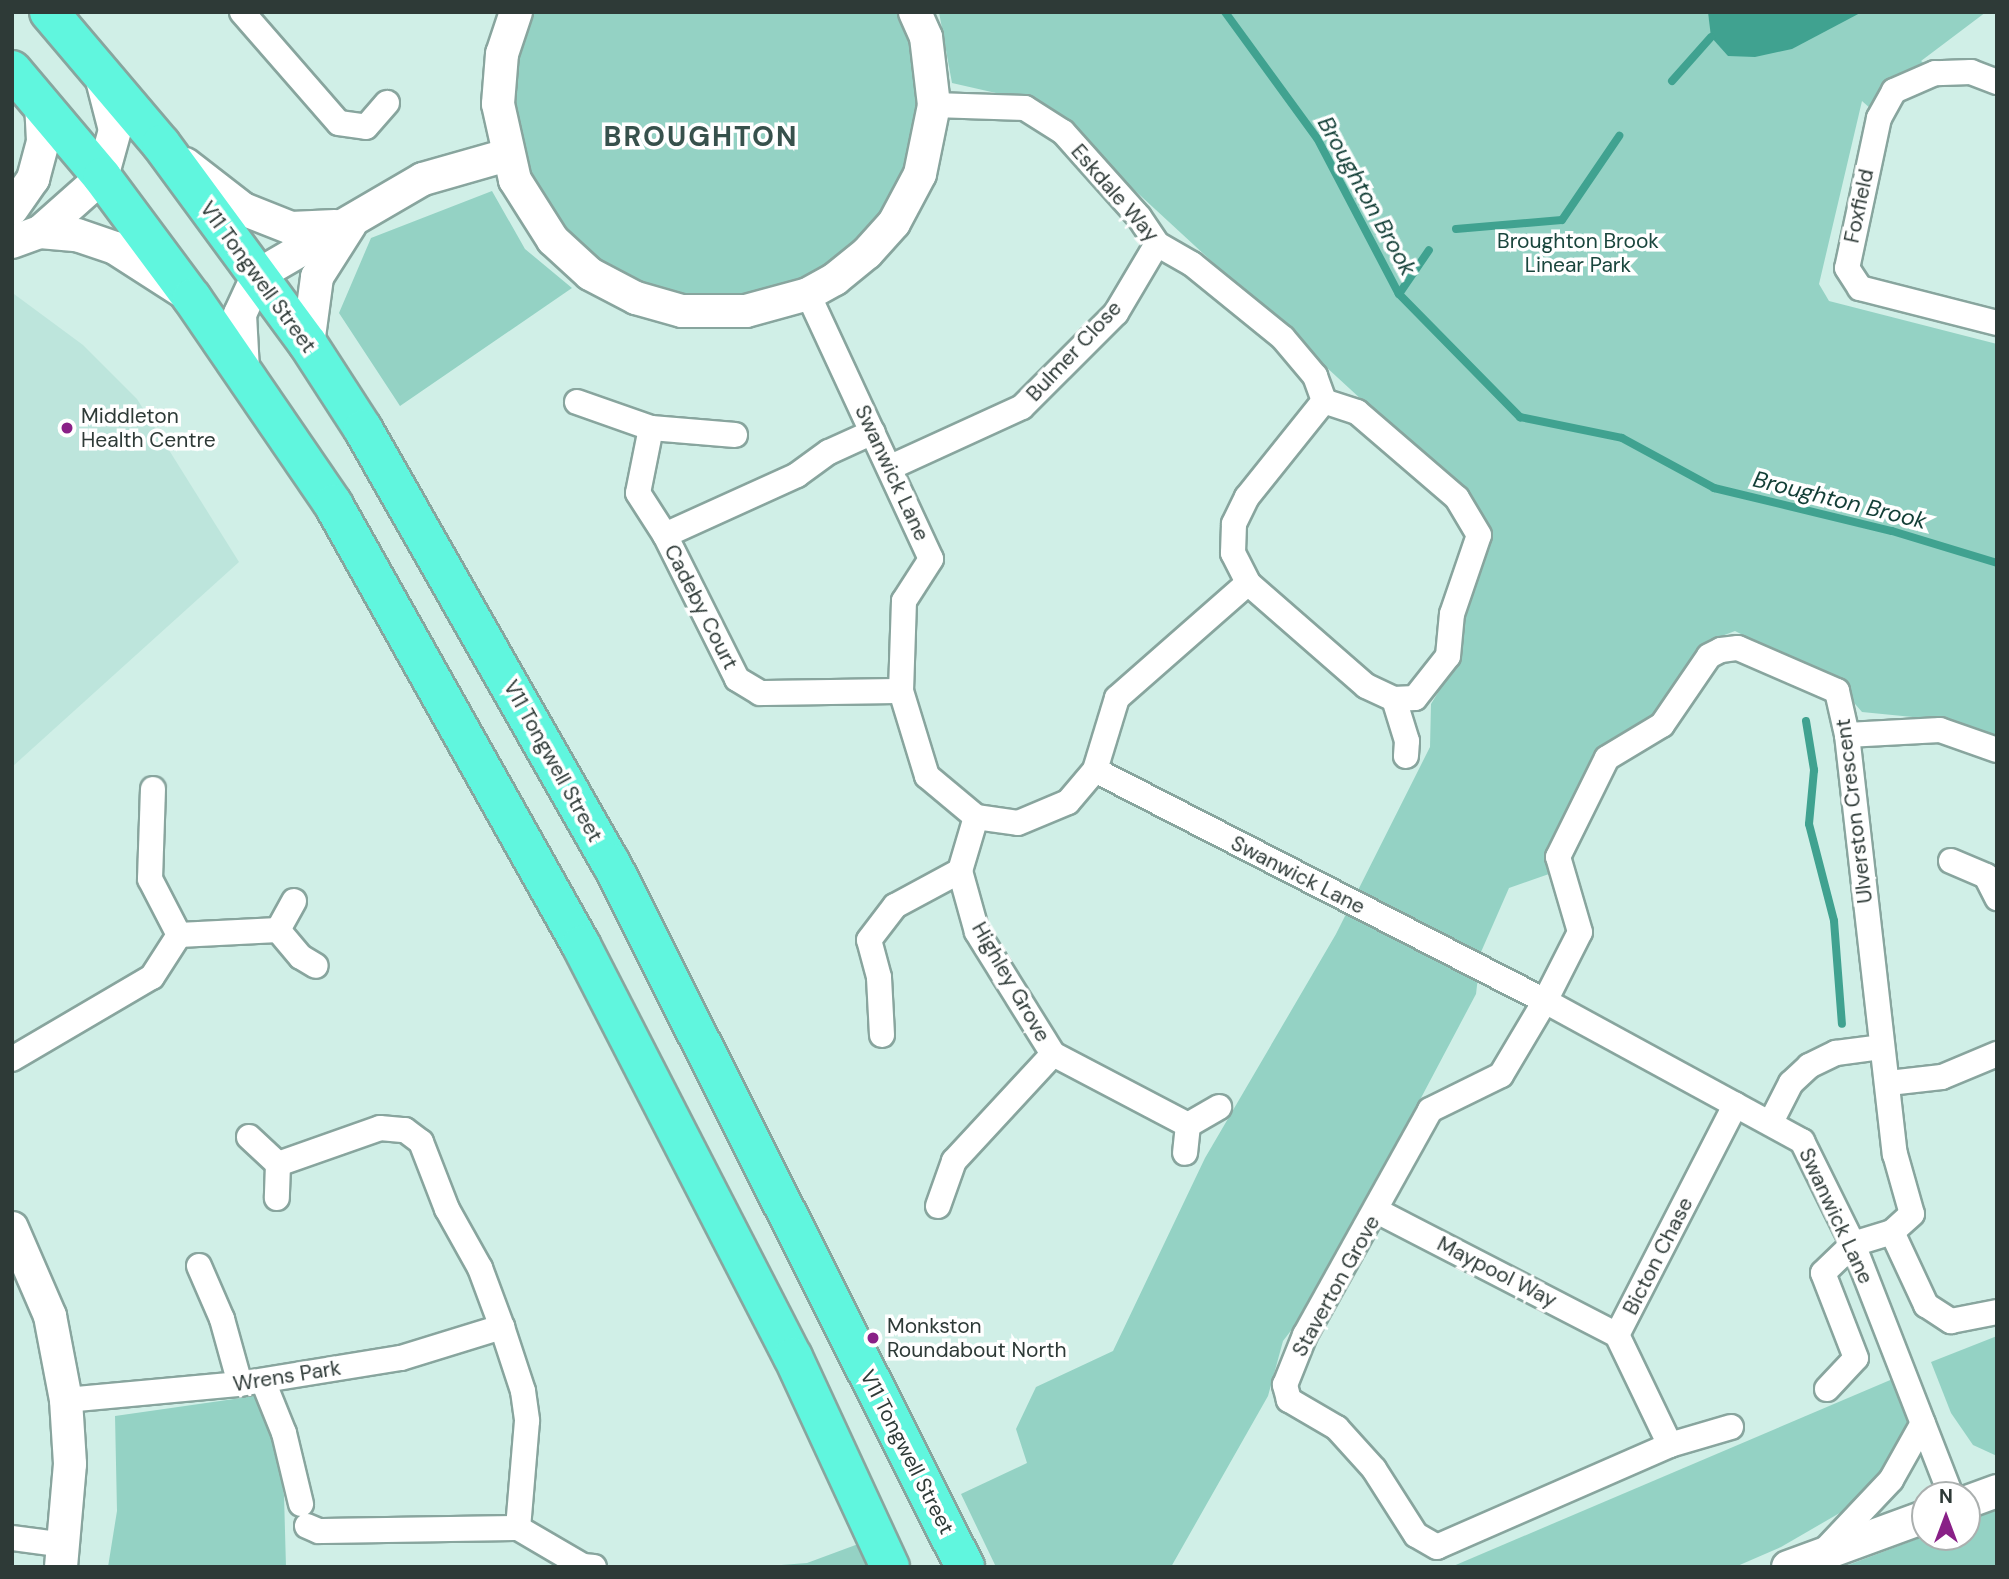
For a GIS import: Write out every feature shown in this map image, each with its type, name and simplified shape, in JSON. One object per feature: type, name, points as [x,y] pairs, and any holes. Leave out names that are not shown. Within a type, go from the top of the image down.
[{"type":"highway","name":"V11 Tongwell Street","points":[[49,12],[160,144],[258,275],[308,344],[408,505],[611,863],[965,1567]]},
{"type":"highway","points":[[12,70],[102,177],[192,298],[333,504],[582,945],[852,1481],[889,1564]]},
{"type":"street","points":[[242,12],[339,123],[366,127],[387,103]]},
{"type":"street","points":[[516,12],[502,54],[498,104],[507,155],[529,207],[553,240],[590,274],[636,298],[682,311],[746,312],[808,294],[867,253],[894,223],[920,174],[934,105],[926,37],[915,12]]},
{"type":"street","points":[[26,237],[102,177],[115,130],[100,71]]},
{"type":"street","name":"Foxfield","points":[[1997,82],[1971,72],[1935,73],[1894,92],[1879,118],[1847,268],[1850,279],[1860,288],[1997,323]]},
{"type":"street","points":[[12,209],[33,179],[43,141],[41,104]]},
{"type":"street","name":"Eskdale Way","points":[[934,105],[1025,108],[1063,132],[1139,217],[1157,244],[1192,264],[1283,338],[1315,376],[1324,401]]},
{"type":"street","points":[[160,144],[243,209],[291,228],[350,225]]},
{"type":"street","points":[[243,370],[240,314],[258,275],[312,241],[350,225],[423,179],[507,155]]},
{"type":"street","points":[[308,344],[317,277],[350,225]]},
{"type":"street","points":[[26,237],[77,235],[115,248],[192,298]]},
{"type":"street","name":"Bulmer Close","points":[[891,467],[1022,407],[1116,313],[1157,244]]},
{"type":"street","name":"Swanwick Lane","points":[[808,294],[891,467],[931,559],[904,601],[901,691],[927,776],[976,817]]},
{"type":"street","points":[[1324,401],[1357,412],[1457,498],[1479,535],[1452,614],[1448,656],[1415,698],[1394,699],[1366,687],[1248,583],[1233,553],[1234,524],[1247,497],[1324,401]]},
{"type":"street","points":[[577,402],[651,428],[735,435]]},
{"type":"street","name":"Cadeby Court","points":[[651,428],[638,494],[665,535],[737,679],[760,693],[901,691]]},
{"type":"street","name":"Cadeby Court","points":[[665,535],[797,475],[829,452],[873,432]]},
{"type":"street","points":[[882,1035],[879,977],[869,940],[895,906],[960,871],[976,817],[1018,823],[1068,802],[1095,770],[1117,698],[1179,639],[1248,583]]},
{"type":"street","name":"Ulverston Crescent","points":[[1545,1001],[1580,932],[1558,857],[1607,758],[1662,725],[1709,656],[1738,648],[1837,691],[1847,735],[1881,1047],[1889,1083],[1895,1154],[1912,1214],[1892,1232]]},
{"type":"street","points":[[1394,699],[1407,741],[1406,756]]},
{"type":"street","points":[[1847,735],[1940,730],[1997,750]]},
{"type":"street","name":"Swanwick Lane","points":[[1095,770],[1545,1001],[1802,1141],[1853,1244],[1946,1481]]},
{"type":"street","points":[[153,789],[150,879],[179,935]]},
{"type":"street","points":[[1951,861],[1986,876],[1997,898]]},
{"type":"street","name":"Highley Grove","points":[[960,871],[977,932],[1053,1054],[1188,1125]]},
{"type":"street","points":[[278,930],[294,901]]},
{"type":"street","points":[[179,935],[278,930]]},
{"type":"street","points":[[278,930],[301,957],[316,966]]},
{"type":"street","points":[[12,1059],[152,977],[179,935]]},
{"type":"street","name":"Staverton Grove","points":[[1545,1001],[1501,1075],[1430,1110],[1377,1211],[1305,1335],[1285,1385],[1289,1400],[1337,1428],[1374,1469],[1416,1535],[1437,1547],[1670,1445],[1731,1427]]},
{"type":"street","points":[[1771,1122],[1791,1083],[1809,1066],[1836,1053],[1881,1047]]},
{"type":"street","points":[[938,1206],[954,1161],[1053,1054]]},
{"type":"street","points":[[1889,1083],[1942,1077],[1997,1054]]},
{"type":"street","name":"Bicton Chase","points":[[1670,1445],[1617,1335],[1735,1105]]},
{"type":"street","points":[[1185,1153],[1188,1125],[1219,1107]]},
{"type":"street","points":[[278,1164],[380,1128],[405,1130],[421,1142],[447,1209],[480,1268],[523,1391],[527,1421],[518,1528]]},
{"type":"street","points":[[249,1137],[278,1164],[277,1199]]},
{"type":"street","name":"Maypool Way","points":[[1377,1211],[1617,1335]]},
{"type":"street","points":[[12,1227],[50,1316],[66,1399],[70,1464],[63,1556],[12,1538]]},
{"type":"street","points":[[1827,1389],[1856,1358],[1823,1273],[1853,1244],[1892,1232],[1926,1305],[1951,1321],[1997,1312]]},
{"type":"street","points":[[199,1266],[251,1382],[285,1433],[304,1515],[319,1531],[518,1528],[583,1566],[594,1567]]},
{"type":"street","name":"Wrens Park","points":[[66,1399],[251,1382],[401,1358],[502,1327]]},
{"type":"street","points":[[1823,1553],[1891,1480],[1923,1423]]},
{"type":"street","points":[[1788,1567],[1911,1522]]},
{"type":"shaded area","points":[[1708,12],[1862,12],[1792,49],[1755,57],[1728,56],[1711,37]]},
{"type":"shaded area","points":[[14,294],[83,345],[137,399],[239,562],[12,767]]},
{"type":"green space","points":[[516,12],[915,12],[926,37],[920,174],[835,279],[682,311],[590,274],[507,155]]},
{"type":"green space","name":"Broughton Brook Linear Park","points":[[939,12],[1986,12],[1921,61],[1929,67],[1871,109],[1862,101],[1819,284],[1829,301],[1997,344],[1997,740],[1943,720],[1862,712],[1836,682],[1735,631],[1706,642],[1648,726],[1596,757],[1544,858],[1549,874],[1509,888],[1481,952],[1476,994],[1313,1302],[1283,1341],[1268,1396],[1171,1567],[996,1567],[961,1494],[1027,1463],[1016,1429],[1036,1387],[1113,1351],[1205,1158],[1336,934],[1430,747],[1431,704],[1454,666],[1458,618],[1491,538],[1465,495],[1040,103],[952,83]]},
{"type":"green space","points":[[492,191],[525,249],[572,288],[400,406],[339,313],[371,238]]},
{"type":"green space","points":[[1997,1336],[1997,1456],[1973,1445],[1951,1413],[1931,1362]]},
{"type":"green space","points":[[1895,1378],[1910,1420],[1886,1467],[1850,1507],[1781,1547],[1735,1567],[1451,1567]]},
{"type":"green space","points":[[255,1396],[275,1448],[284,1495],[286,1567],[108,1567],[117,1511],[115,1416]]},
{"type":"green space","points":[[1997,1510],[1997,1567],[1843,1567],[1911,1541],[1911,1551],[1981,1551],[1981,1516]]},
{"type":"green space","points":[[861,1543],[871,1567],[757,1567],[807,1563]]},
{"type":"waterway","name":"Broughton Brook","points":[[1225,12],[1317,138],[1399,294],[1520,417],[1622,438],[1714,488],[1892,531],[1997,563]]},
{"type":"waterway","points":[[1672,81],[1711,37]]},
{"type":"waterway","points":[[1456,229],[1562,220],[1619,136]]},
{"type":"waterway","points":[[1399,294],[1429,250]]},
{"type":"waterway","points":[[1806,721],[1814,770],[1809,824],[1834,921],[1842,1024]]},
{"type":"place","name":"Middleton Health Centre","points":[[67,428]]},
{"type":"place","name":"Monkston Roundabout North","points":[[873,1338]]},
{"type":"district","name":"BROUGHTON","points":[[701,137]]}]
